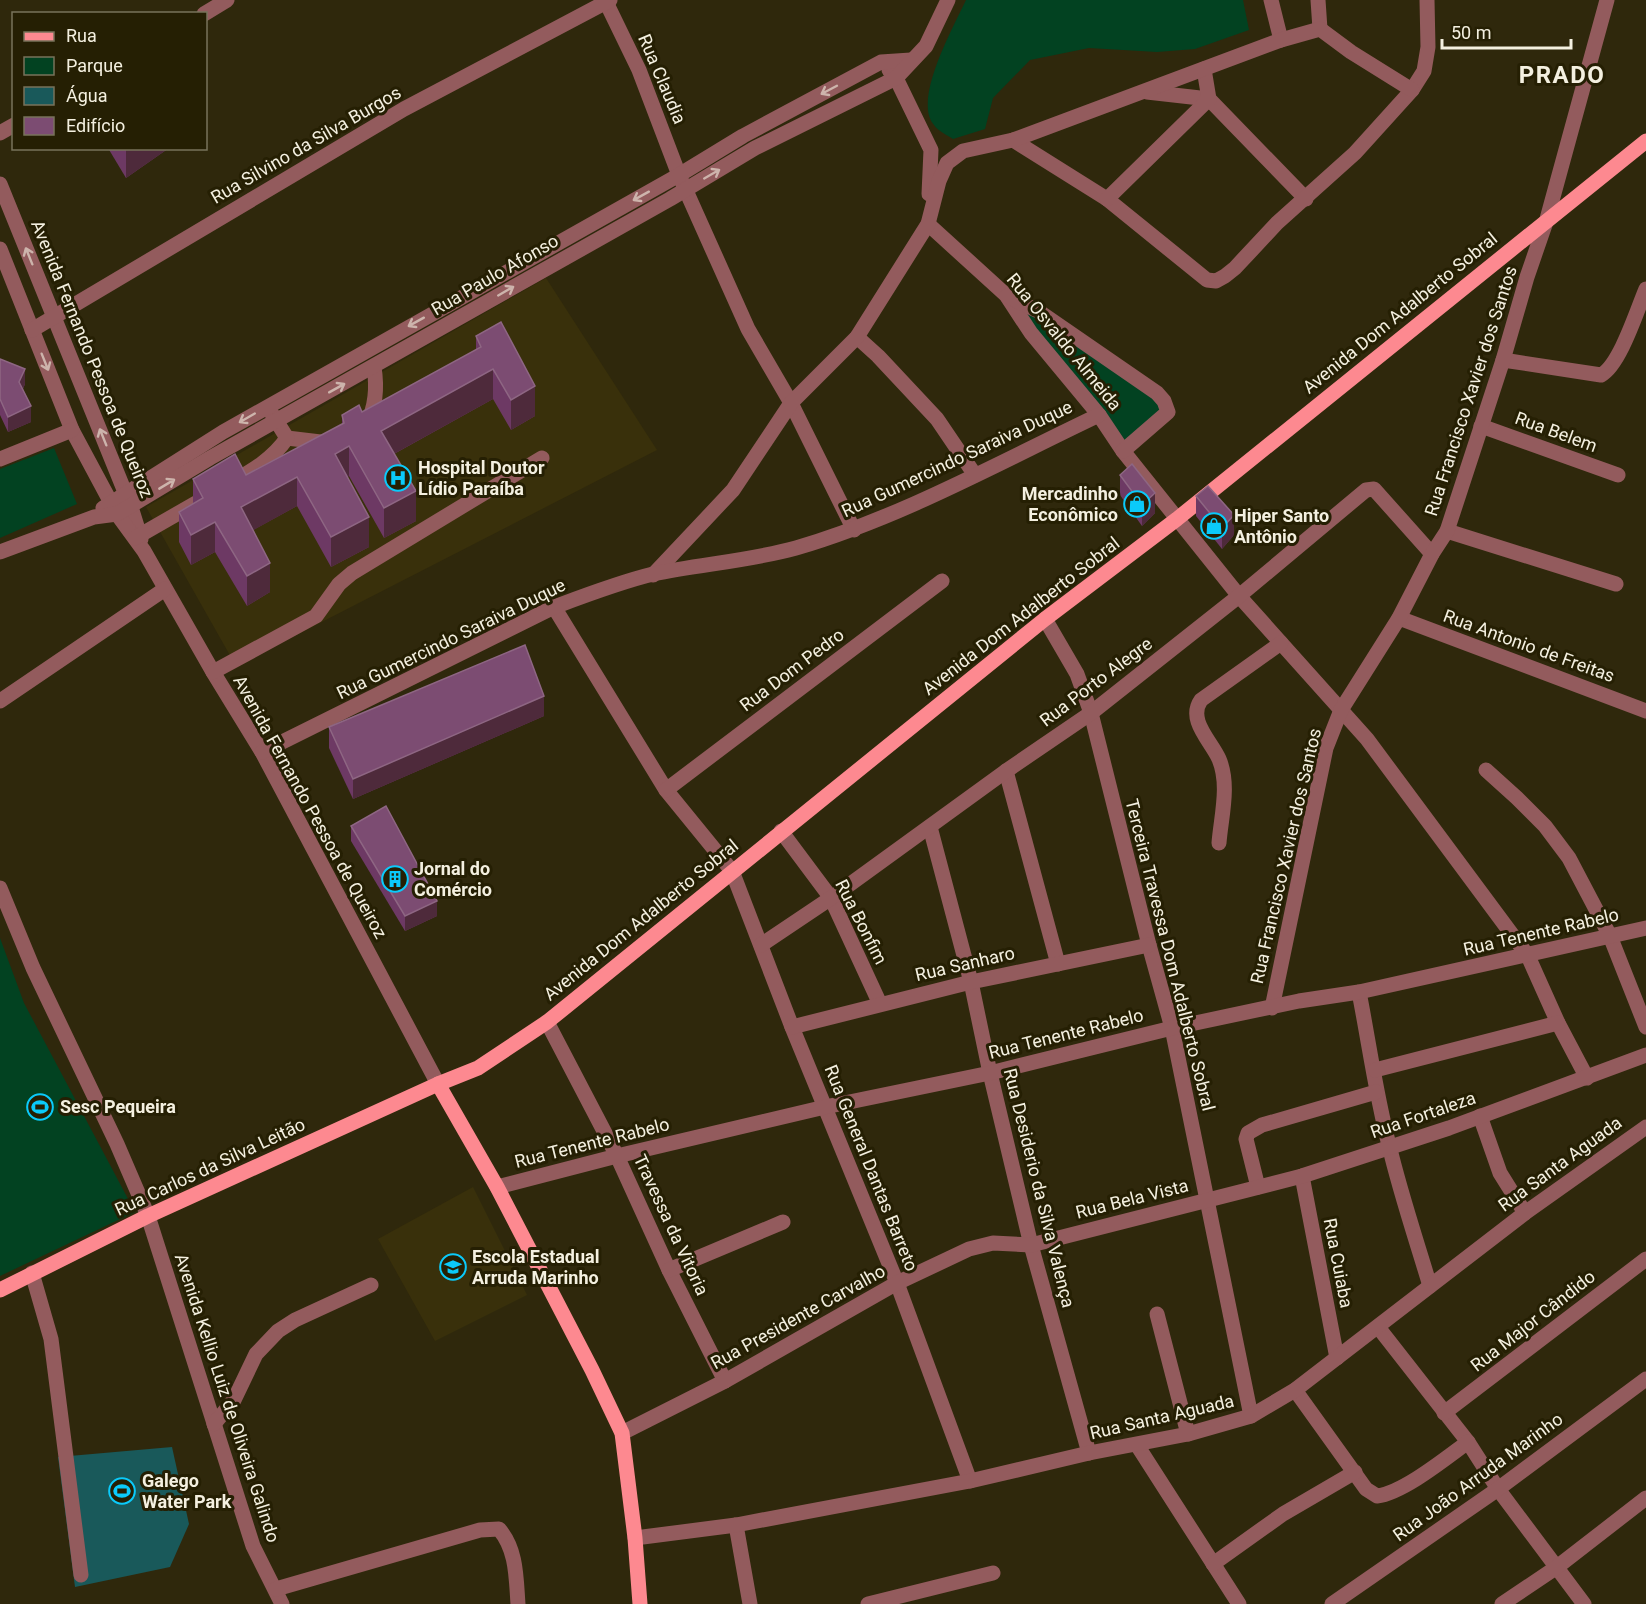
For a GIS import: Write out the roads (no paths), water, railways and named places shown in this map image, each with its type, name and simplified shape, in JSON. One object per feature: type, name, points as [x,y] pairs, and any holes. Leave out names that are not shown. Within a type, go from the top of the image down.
[{"type":"main road","name":"Avenida Dom Adalberto Sobral","points":[[438,1084],[478,1068],[547,1022],[781,831],[1046,619],[1177,519],[1646,141]]},
{"type":"main road","points":[[438,1084],[497,1187],[622,1433],[635,1538],[640,1604]]},
{"type":"main road","name":"Rua Carlos da Silva Leitão","points":[[0,1290],[148,1216],[438,1084]]},
{"type":"street","points":[[207,12],[227,0]]},
{"type":"street","points":[[896,78],[926,46],[948,0]]},
{"type":"street","points":[[1271,0],[1281,40]]},
{"type":"street","points":[[1318,0],[1320,29],[1351,52],[1412,90]]},
{"type":"street","points":[[1013,140],[1107,199],[1207,280],[1216,280],[1235,268],[1277,223],[1355,153],[1412,90],[1424,71],[1428,47],[1427,0]]},
{"type":"street","name":"Rua Francisco Xavier dos Santos","points":[[1272,1008],[1326,748],[1341,710],[1399,618],[1432,554],[1447,531],[1547,219],[1607,0]]},
{"type":"street","name":"Rua Claudia","points":[[607,1],[639,70],[683,182],[748,328],[791,403],[854,530]]},
{"type":"street","name":"Rua Silvino da Silva Burgos","points":[[32,330],[404,110],[607,1]]},
{"type":"street","points":[[653,574],[733,490],[791,403],[857,337],[928,224],[939,181],[947,163],[963,151],[1013,140],[1281,40],[1320,29]]},
{"type":"street","points":[[881,62],[911,60]]},
{"type":"street","points":[[881,62],[896,78],[931,150],[928,224]]},
{"type":"street","name":"Rua Paulo Afonso","points":[[0,552],[114,508],[276,422],[625,223],[743,136],[881,62]]},
{"type":"street","points":[[1204,69],[1209,99],[1306,199]]},
{"type":"street","name":"Rua Paulo Afonso","points":[[128,500],[223,432],[617,209],[756,148],[896,78]]},
{"type":"street","points":[[1144,91],[1209,99]]},
{"type":"street","points":[[1107,199],[1209,99]]},
{"type":"street","name":"Avenida Fernando Pessoa de Queiroz","points":[[0,183],[128,500],[137,536],[144,551],[262,752],[438,1084]]},
{"type":"street","points":[[617,209],[625,223]]},
{"type":"street","name":"Rua Osvaldo Almeida","points":[[928,224],[1006,296],[1031,333],[1099,415],[1123,451],[1239,596],[1367,739],[1528,956],[1558,1023],[1587,1078]]},
{"type":"street","points":[[551,246],[560,260]]},
{"type":"street","name":"Avenida Fernando Pessoa de Queiroz","points":[[0,249],[72,430],[114,508],[137,536]]},
{"type":"street","points":[[1503,360],[1601,375],[1617,358],[1646,289]]},
{"type":"street","points":[[1006,296],[1038,311],[1157,393],[1164,401],[1168,412],[1123,451]]},
{"type":"street","points":[[395,334],[405,349]]},
{"type":"street","points":[[857,337],[899,377],[937,419],[975,475]]},
{"type":"street","points":[[356,434],[364,429],[372,414],[376,384],[374,367]]},
{"type":"street","points":[[268,406],[287,438],[331,443],[340,441]]},
{"type":"street","name":"Rua Gumercindo Saraiva Duque","points":[[262,752],[554,607],[653,574],[758,558],[854,530],[1099,415]]},
{"type":"street","name":"Rua Belem","points":[[1481,426],[1618,475]]},
{"type":"street","points":[[0,459],[72,430]]},
{"type":"street","points":[[137,536],[254,470],[276,453],[287,438]]},
{"type":"street","points":[[213,672],[316,616],[339,584],[351,573],[542,458]]},
{"type":"street","name":"Rua Porto Alegre","points":[[761,945],[831,898],[1006,771],[1091,713],[1239,596],[1366,490],[1374,489],[1432,554]]},
{"type":"street","points":[[1447,531],[1616,584]]},
{"type":"street","name":"Rua Dom Pedro","points":[[666,790],[942,580]]},
{"type":"street","points":[[0,701],[165,589]]},
{"type":"street","name":"Rua General Dantas Barreto","points":[[554,607],[666,790],[732,872],[792,1027],[897,1283],[970,1481]]},
{"type":"street","name":"Rua Antonio de Freitas","points":[[1399,618],[1646,711]]},
{"type":"street","name":"Terceira Travessa Dom Adalberto Sobral","points":[[1046,619],[1077,674],[1091,713],[1172,1028],[1251,1416]]},
{"type":"street","points":[[1219,843],[1224,772],[1197,721],[1195,711],[1201,700],[1281,643]]},
{"type":"street","points":[[1486,770],[1545,826],[1569,858],[1610,936],[1646,1027]]},
{"type":"street","points":[[1006,771],[1058,964]]},
{"type":"street","name":"Rua Desiderio da Silva Valença","points":[[930,827],[970,982],[1031,1245],[1089,1453]]},
{"type":"street","name":"Rua Bonfim","points":[[781,831],[831,898],[880,1004]]},
{"type":"street","name":"Avenida Kellio Luiz de Oliveira Galindo","points":[[0,888],[33,969],[117,1144],[148,1216],[254,1546],[282,1604]]},
{"type":"street","name":"Rua Tenente Rabelo","points":[[497,1187],[825,1107],[990,1072],[1172,1028],[1299,1001],[1359,992],[1646,928]]},
{"type":"street","name":"Rua Sanharo","points":[[792,1027],[970,982],[1149,945]]},
{"type":"street","points":[[1359,992],[1375,1070],[1376,1092],[1389,1148],[1430,1286]]},
{"type":"street","name":"Travessa da Vitoria","points":[[547,1022],[617,1156],[669,1270],[725,1381]]},
{"type":"street","points":[[1375,1070],[1558,1023]]},
{"type":"street","name":"Rua Fortaleza","points":[[1208,1200],[1302,1176],[1389,1148],[1646,1055]]},
{"type":"street","points":[[1258,1187],[1246,1139],[1248,1133],[1262,1125],[1376,1092]]},
{"type":"street","points":[[1480,1116],[1500,1173],[1525,1213]]},
{"type":"street","name":"Rua Santa Aguada","points":[[635,1538],[736,1525],[970,1481],[1089,1453],[1188,1434],[1251,1416],[1295,1390],[1525,1213],[1646,1127]]},
{"type":"street","name":"Rua Cuiaba","points":[[1302,1176],[1337,1358]]},
{"type":"street","name":"Rua Bela Vista","points":[[1031,1245],[1208,1200]]},
{"type":"street","points":[[669,1270],[783,1222]]},
{"type":"street","name":"Rua Presidente Carvalho","points":[[622,1433],[725,1381],[897,1283],[969,1249],[993,1243],[1031,1245]]},
{"type":"street","name":"Rua Major Cândido","points":[[1444,1413],[1646,1259]]},
{"type":"street","points":[[32,1273],[51,1339],[81,1575]]},
{"type":"street","points":[[214,1424],[234,1400],[256,1354],[278,1331],[295,1320],[371,1285]]},
{"type":"street","points":[[1157,1314],[1188,1434]]},
{"type":"street","points":[[1378,1327],[1468,1442],[1498,1489],[1584,1604]]},
{"type":"street","name":"Rua João Arruda Marinho","points":[[1332,1604],[1498,1489],[1646,1379]]},
{"type":"street","points":[[1295,1390],[1366,1489],[1377,1496],[1391,1493],[1468,1442]]},
{"type":"street","points":[[1137,1445],[1239,1604]]},
{"type":"street","points":[[1213,1564],[1283,1514],[1355,1472]]},
{"type":"street","points":[[1502,1604],[1557,1567],[1646,1498]]},
{"type":"street","points":[[736,1525],[750,1604]]},
{"type":"street","points":[[276,1589],[480,1530],[500,1529],[507,1538],[514,1555],[518,1604]]},
{"type":"street","points":[[868,1604],[993,1573]]},
{"type":"water","name":"Galego Water Park","points":[[172,1447],[189,1524],[170,1567],[75,1587],[58,1457]]},
{"type":"place","name":"Hospital Doutor Lídio Paraíba","points":[[398,478]]},
{"type":"place","name":"Mercadinho Econômico","points":[[1137,504]]},
{"type":"place","name":"Hiper Santo Antônio","points":[[1214,526]]},
{"type":"place","name":"Jornal do Comércio","points":[[395,879]]},
{"type":"place","name":"Sesc Pequeira","points":[[40,1107]]},
{"type":"place","name":"Escola Estadual Arruda Marinho","points":[[453,1267]]},
{"type":"place","name":"Galego Water Park","points":[[122,1491]]},
{"type":"district","name":"PRADO","points":[[1562,75]]}]
